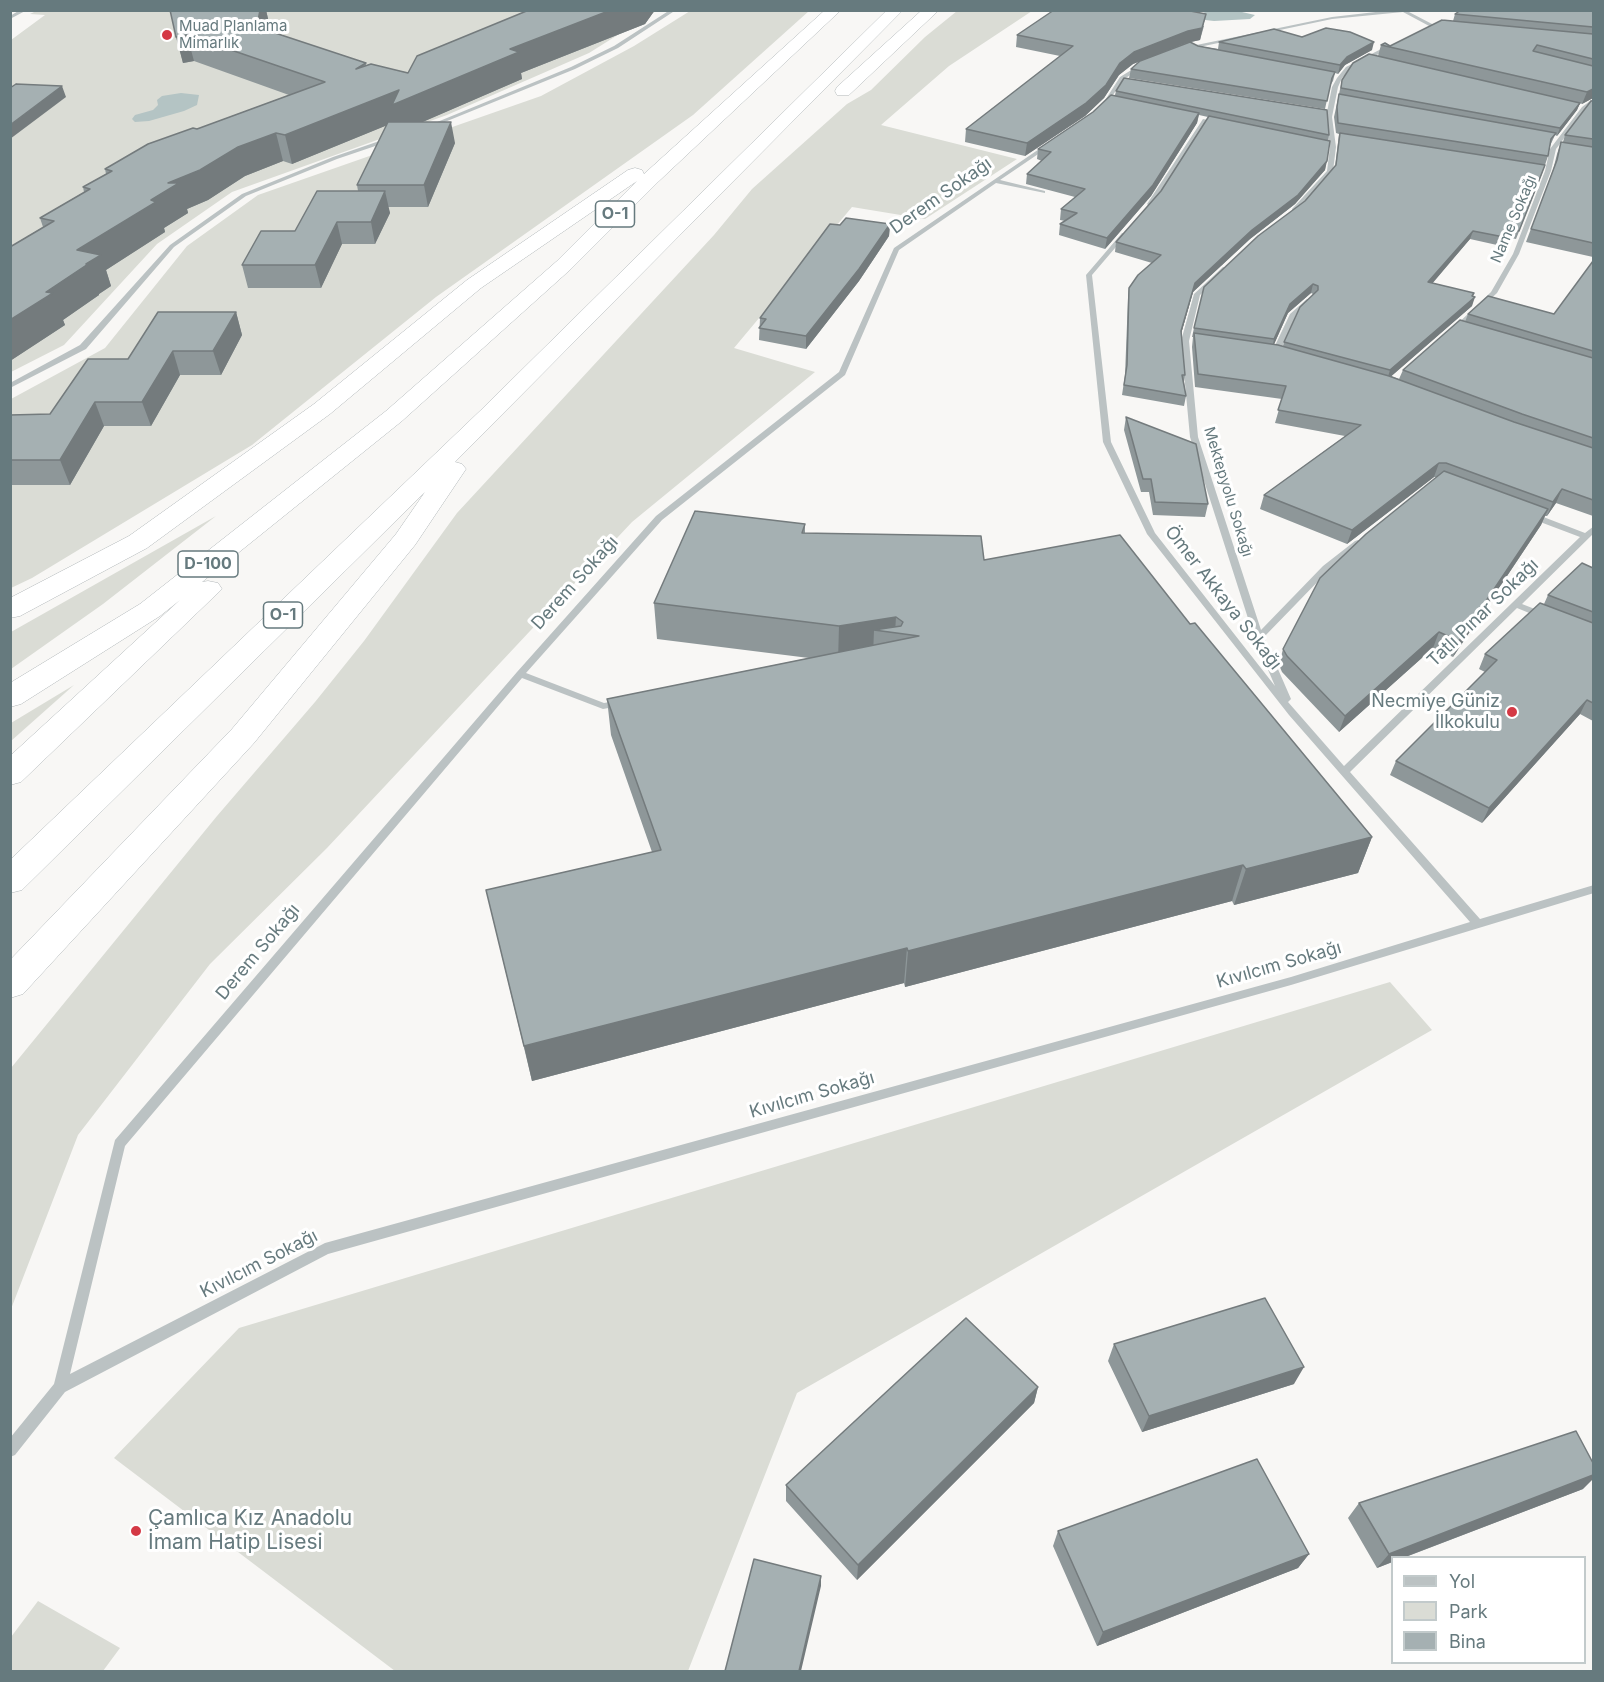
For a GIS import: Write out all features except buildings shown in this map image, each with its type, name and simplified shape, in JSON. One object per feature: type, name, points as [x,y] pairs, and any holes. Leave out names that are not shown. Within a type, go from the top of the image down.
[{"type":"highway","name":"O-1","points":[[10,774],[394,416],[564,266],[651,178],[834,10]]},
{"type":"highway","name":"O-1","points":[[10,881],[489,415],[896,10]]},
{"type":"highway","points":[[724,180],[822,109],[932,10]]},
{"type":"highway","points":[[10,610],[138,542],[322,409],[474,284],[716,119]]},
{"type":"highway","points":[[10,984],[243,736],[312,655],[406,538],[489,415]]},
{"type":"highway","name":"D-100","points":[[10,697],[150,610],[394,416]]},
{"type":"highway","points":[[10,902],[77,815]]},
{"type":"street","points":[[10,18],[25,10]]},
{"type":"street","points":[[417,131],[454,118],[573,68],[616,47],[674,10]]},
{"type":"street","points":[[1389,10],[1409,11],[1433,26],[1455,28]]},
{"type":"street","points":[[1177,51],[1332,18],[1409,11]]},
{"type":"street","points":[[1423,30],[1433,26]]},
{"type":"street","points":[[1283,218],[1299,207],[1330,171],[1333,147],[1330,114],[1340,78],[1348,68],[1395,44]]},
{"type":"street","points":[[1187,48],[1211,52]]},
{"type":"street","points":[[1366,57],[1377,60]]},
{"type":"street","points":[[1094,112],[1108,100],[1121,80],[1136,67],[1156,59]]},
{"type":"street","points":[[1328,75],[1340,78]]},
{"type":"street","points":[[1121,80],[1132,82]]},
{"type":"street","points":[[1333,99],[1344,101]]},
{"type":"street","points":[[1108,100],[1119,102]]},
{"type":"street","name":"Name Sokağı","points":[[1448,336],[1494,293],[1515,255],[1548,171],[1553,149],[1584,108],[1593,100]]},
{"type":"street","points":[[1573,105],[1593,110]]},
{"type":"street","points":[[1318,112],[1330,114]]},
{"type":"street","points":[[1195,118],[1217,123]]},
{"type":"street","points":[[1141,214],[1155,198],[1205,120]]},
{"type":"street","points":[[1331,136],[1343,138]]},
{"type":"street","points":[[10,386],[83,347],[172,246],[244,195],[335,158],[397,137]]},
{"type":"street","name":"Derem Sokağı","points":[[10,1450],[60,1387],[119,1144],[520,674],[659,518],[842,373],[896,249],[1058,138]]},
{"type":"street","points":[[1548,138],[1559,140]]},
{"type":"street","points":[[1321,144],[1333,147]]},
{"type":"street","points":[[1553,149],[1563,151]]},
{"type":"street","points":[[1537,169],[1548,171]]},
{"type":"street","points":[[995,181],[1043,192]]},
{"type":"street","name":"Ömer Akkaya Sokağı","points":[[1133,223],[1089,275],[1107,442],[1151,534],[1292,713],[1478,924]]},
{"type":"street","name":"Mektepyolu Sokağı","points":[[1229,264],[1197,294],[1185,341],[1194,437],[1259,638],[1292,713]]},
{"type":"street","points":[[1275,354],[1293,315],[1311,297]]},
{"type":"street","points":[[1456,329],[1467,332]]},
{"type":"street","points":[[1185,341],[1196,343]]},
{"type":"street","points":[[1263,352],[1286,357]]},
{"type":"street","points":[[1522,512],[1590,532]]},
{"type":"street","name":"Tatlı Pınar Sokağı","points":[[1344,772],[1590,532]]},
{"type":"street","points":[[1259,638],[1326,568],[1363,539]]},
{"type":"street","points":[[1515,604],[1554,620]]},
{"type":"street","points":[[520,674],[603,706],[638,700]]},
{"type":"street","name":"Kıvılcım Sokağı","points":[[60,1387],[325,1249],[1291,981],[1593,889]]},
{"type":"green space","points":[[36,11],[656,11],[589,53],[447,115],[232,192],[157,244],[64,345],[11,372],[11,40],[45,15],[30,14]]},
{"type":"green space","points":[[690,11],[809,11],[693,115],[436,297],[252,445],[32,578],[11,588],[11,399],[105,348],[187,246],[258,195],[541,96],[634,46]]},
{"type":"green space","points":[[957,11],[1032,11],[949,66],[881,125],[1017,159],[925,219],[852,207],[734,348],[815,372],[632,522],[327,848],[210,964],[78,1135],[11,1309],[11,1068],[217,816],[315,702],[364,641],[457,513],[714,235],[752,189],[847,104],[871,90],[925,37]]},
{"type":"green space","points":[[216,516],[103,604],[11,669],[11,632]]},
{"type":"green space","points":[[74,685],[11,741],[11,723]]},
{"type":"green space","points":[[1390,982],[1432,1030],[797,1393],[688,1671],[395,1671],[114,1458],[239,1328]]},
{"type":"green space","points":[[38,1601],[120,1648],[103,1671],[11,1671],[11,1637]]},
{"type":"shaded area","points":[[1205,12],[1242,12],[1255,15],[1250,19],[1214,21],[1205,20],[1199,15]]},
{"type":"shaded area","points":[[181,93],[199,95],[197,105],[149,121],[135,122],[132,119],[135,115],[153,110],[158,105],[157,100],[162,96]]},
{"type":"place","name":"Muad Planlama Mimarlık","points":[[167,35]]},
{"type":"place","name":"Necmiye Güniz İlkokulu","points":[[1512,712]]},
{"type":"place","name":"Çamlıca Kız Anadolu İmam Hatip Lisesi","points":[[136,1531]]}]
